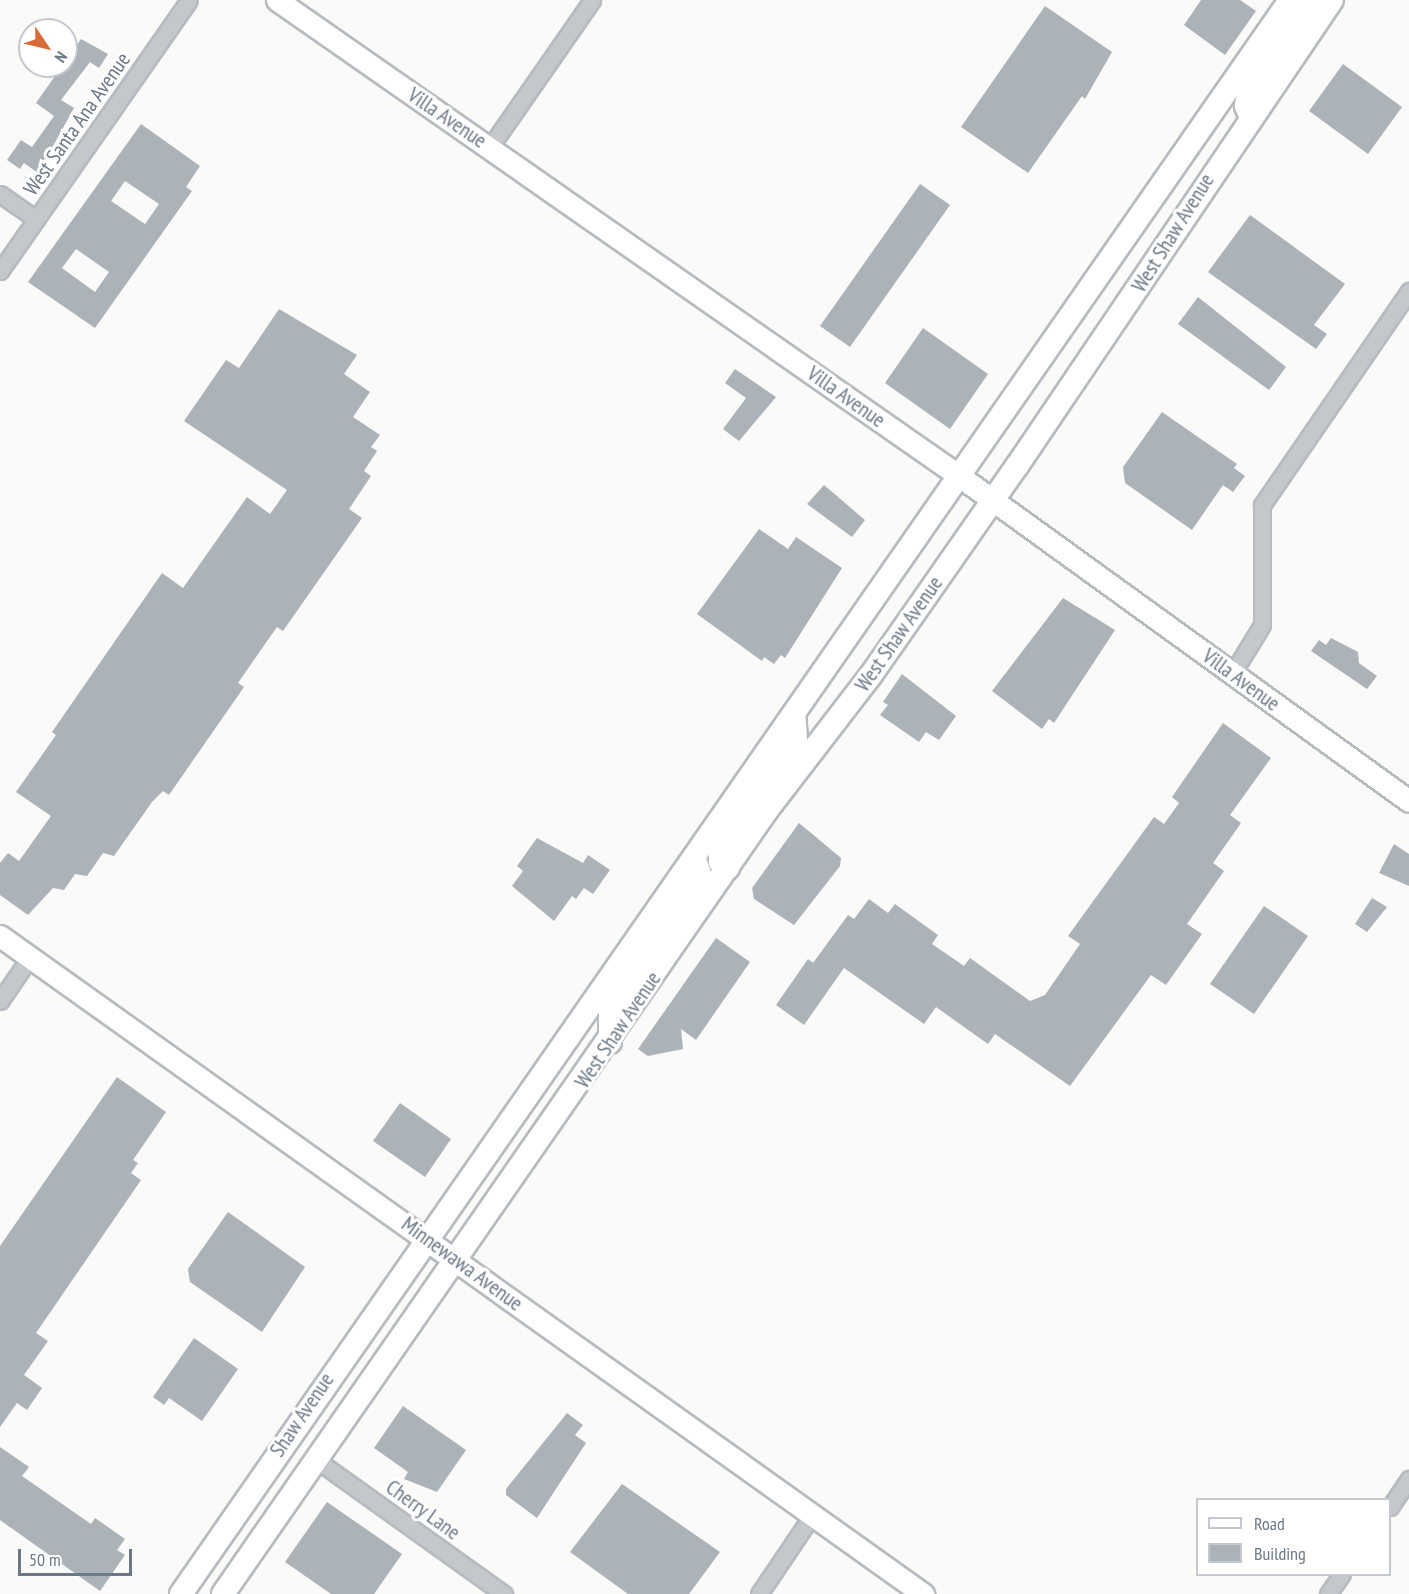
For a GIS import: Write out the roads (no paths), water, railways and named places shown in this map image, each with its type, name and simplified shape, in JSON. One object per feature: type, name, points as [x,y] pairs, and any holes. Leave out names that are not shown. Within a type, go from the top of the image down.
[{"type":"main road","name":"West Shaw Avenue","points":[[425,1237],[694,857],[957,475],[1290,0]]},
{"type":"main road","points":[[1250,116],[1246,106],[1249,87],[1310,0]]},
{"type":"main road","name":"West Shaw Avenue","points":[[458,1262],[728,868],[992,501],[1250,116],[1332,0]]},
{"type":"main road","points":[[728,868],[720,862],[720,847],[796,739],[794,713]]},
{"type":"main road","points":[[610,1042],[610,1012],[697,883],[700,874],[694,857]]},
{"type":"main road","name":"Shaw Avenue","points":[[181,1594],[425,1237]]},
{"type":"main road","name":"Shaw Avenue","points":[[224,1594],[458,1262]]},
{"type":"street","name":"West Santa Ana Avenue","points":[[0,271],[189,0]]},
{"type":"street","name":"Villa Avenue","points":[[277,0],[957,475],[1409,801]]},
{"type":"street","points":[[490,147],[591,0]]},
{"type":"street","points":[[0,194],[36,219]]},
{"type":"street","points":[[1232,674],[1262,625],[1262,505],[1409,291]]},
{"type":"street","name":"Minnewawa Avenue","points":[[0,936],[923,1594]]},
{"type":"street","points":[[0,1001],[30,957]]},
{"type":"street","name":"Cherry Lane","points":[[318,1461],[504,1594]]},
{"type":"street","points":[[1391,1504],[1409,1479]]},
{"type":"street","points":[[759,1594],[813,1514]]},
{"type":"street","points":[[1328,1594],[1341,1576]]}]
